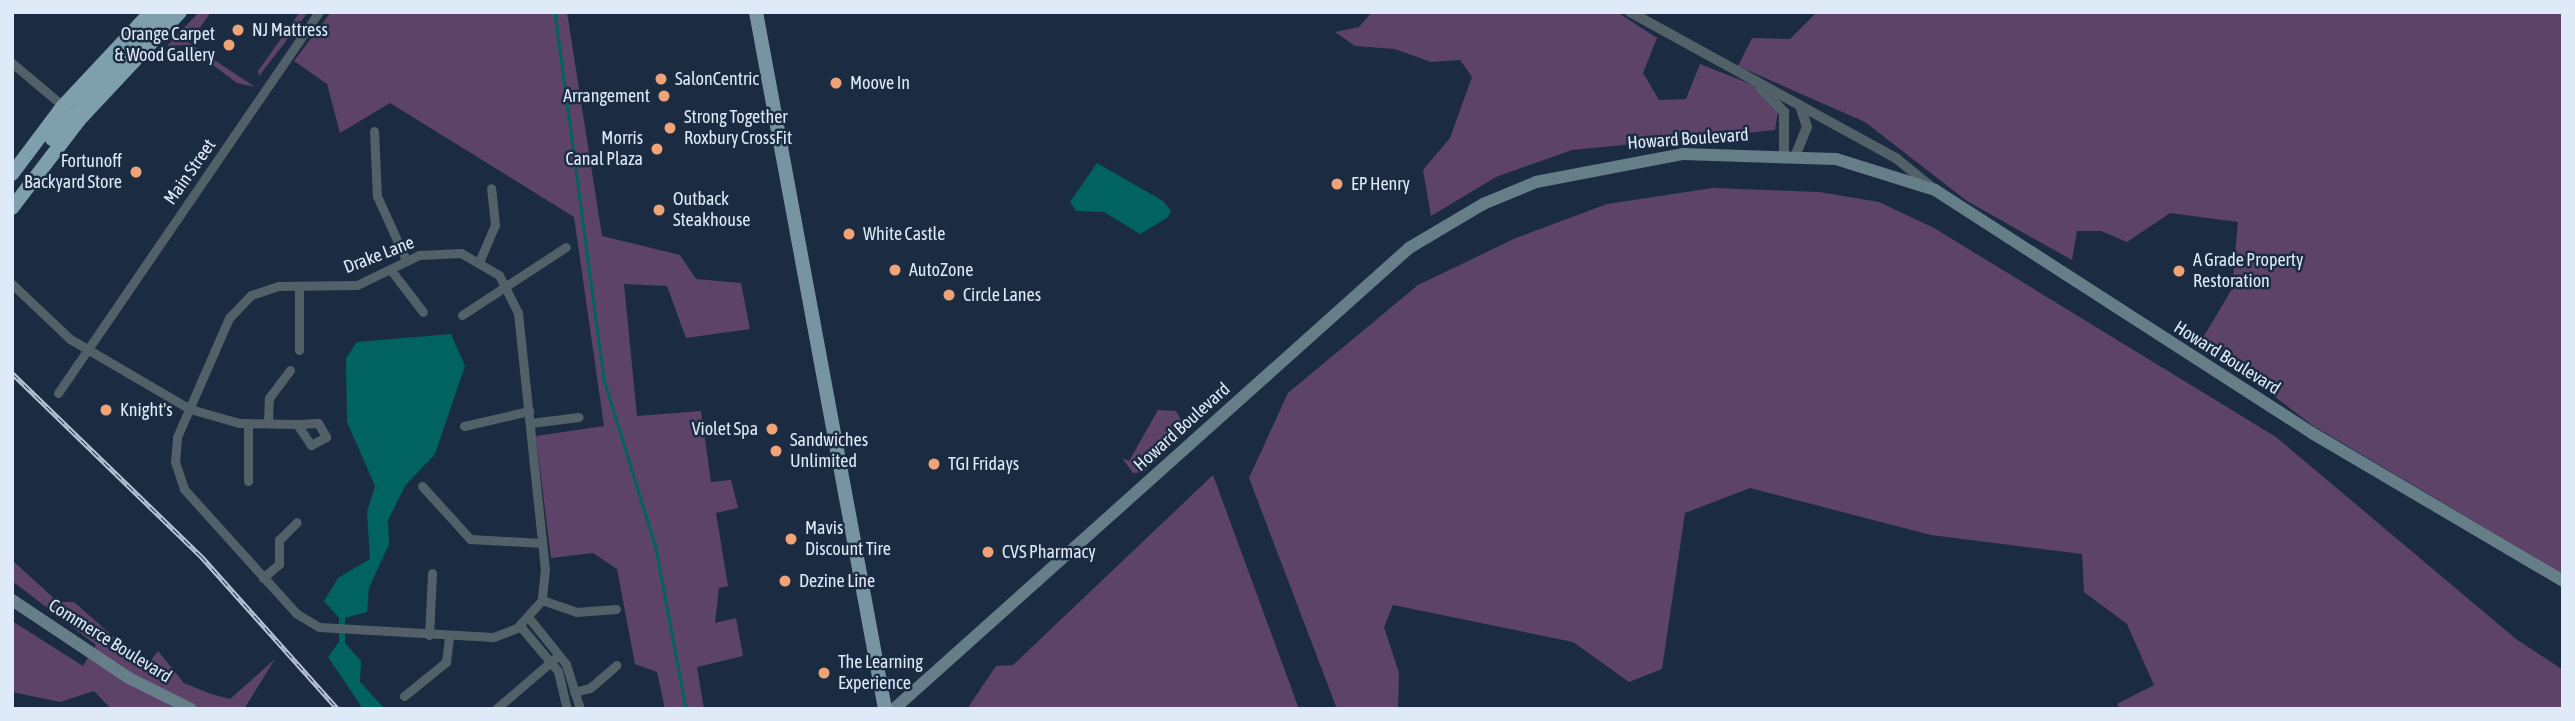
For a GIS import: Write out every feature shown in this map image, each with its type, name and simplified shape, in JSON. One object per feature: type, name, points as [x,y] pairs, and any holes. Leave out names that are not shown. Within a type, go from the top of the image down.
[{"type":"highway","points":[[12,174],[63,106],[151,12]]},
{"type":"highway","points":[[27,187],[64,122],[166,12]]},
{"type":"highway","points":[[12,208],[101,94],[180,12]]},
{"type":"main road","points":[[756,12],[885,709]]},
{"type":"main road","name":"Howard Boulevard","points":[[894,709],[1387,265],[1438,228],[1512,191],[1591,167],[1683,154],[1790,154],[1886,170],[1935,190],[2312,433],[2563,581]]},
{"type":"main road","name":"Commerce Boulevard","points":[[12,600],[129,678],[191,709]]},
{"type":"street","name":"Main Street","points":[[58,393],[319,12]]},
{"type":"street","points":[[1630,12],[1897,159],[1935,190]]},
{"type":"street","points":[[12,62],[63,106]]},
{"type":"street","points":[[1756,83],[1784,112],[1790,154]]},
{"type":"street","points":[[1790,154],[1807,127],[1799,103]]},
{"type":"street","points":[[374,131],[377,195],[406,260]]},
{"type":"street","points":[[480,260],[495,225],[491,188]]},
{"type":"street","points":[[462,315],[505,282],[566,247]]},
{"type":"street","name":"Drake Lane","points":[[448,251],[480,260],[505,282],[518,313],[542,543],[542,600],[520,626],[493,637],[348,631],[307,622],[263,578],[179,480],[175,449],[190,409],[236,308],[259,291],[357,285],[406,260],[448,251]]},
{"type":"street","points":[[390,269],[423,312]]},
{"type":"street","points":[[12,284],[88,350],[190,409],[248,423],[297,424]]},
{"type":"street","points":[[299,287],[299,350]]},
{"type":"street","points":[[268,423],[269,398],[290,370]]},
{"type":"street","points":[[464,426],[529,411]]},
{"type":"street","points":[[531,423],[579,417]]},
{"type":"street","points":[[248,423],[248,481]]},
{"type":"street","points":[[422,486],[470,539],[542,543]]},
{"type":"street","points":[[263,578],[279,564],[279,540],[297,522]]},
{"type":"street","points":[[429,635],[432,573]]},
{"type":"street","points":[[542,600],[576,612],[616,609]]},
{"type":"street","points":[[529,618],[559,655],[577,692],[580,709]]},
{"type":"street","points":[[520,626],[551,661],[565,692],[567,709]]},
{"type":"street","points":[[404,696],[446,662],[449,636]]},
{"type":"street","points":[[496,709],[559,655]]},
{"type":"street","points":[[565,692],[577,692],[616,665]]},
{"type":"shaded area","points":[[199,12],[211,12],[189,43],[255,87],[237,83],[186,45],[167,46]]},
{"type":"shaded area","points":[[300,12],[306,15],[259,76],[258,71]]},
{"type":"shaded area","points":[[331,12],[567,12],[602,236],[680,255],[696,279],[741,283],[750,329],[686,338],[667,286],[624,284],[637,416],[701,411],[711,482],[731,480],[738,508],[716,513],[728,586],[719,588],[715,623],[736,618],[743,656],[697,667],[704,709],[665,709],[657,672],[635,664],[617,569],[593,553],[551,558],[536,436],[604,426],[574,217],[390,103],[340,133],[327,84],[294,61]]},
{"type":"shaded area","points":[[1372,12],[1617,12],[1657,38],[1643,73],[1659,100],[1686,99],[1700,64],[1753,85],[1778,112],[1775,130],[1572,150],[1496,177],[1431,216],[1423,170],[1450,138],[1472,77],[1460,60],[1431,62],[1395,49],[1355,46],[1335,32],[1359,27]]},
{"type":"shaded area","points":[[1817,12],[2563,12],[2563,574],[2312,425],[2201,341],[2232,289],[2238,222],[2170,213],[2127,242],[2101,231],[2077,231],[2072,260],[1967,201],[1865,122],[1738,66],[1752,38],[1790,39]]},
{"type":"shaded area","points":[[1097,163],[1163,201],[1171,211],[1167,218],[1140,234],[1104,212],[1076,211],[1070,202]]},
{"type":"shaded area","points":[[1713,188],[1819,192],[1879,202],[1934,228],[2276,437],[2516,639],[2563,670],[2563,709],[2120,709],[2117,704],[2154,685],[2127,624],[2084,592],[2082,554],[1931,535],[1750,488],[1685,513],[1662,669],[1629,682],[1573,642],[1393,605],[1384,627],[1399,673],[1398,709],[1337,709],[1249,478],[1288,393],[1418,285],[1516,238],[1607,204]]},
{"type":"shaded area","points":[[451,334],[465,366],[435,454],[405,486],[388,520],[389,544],[369,588],[367,612],[345,618],[345,643],[361,661],[360,682],[385,709],[363,709],[328,657],[339,642],[339,618],[324,601],[338,578],[370,559],[367,512],[375,486],[347,422],[346,358],[357,342]]},
{"type":"shaded area","points":[[1158,410],[1176,411],[1187,431],[1144,472],[1133,473],[1122,458],[1129,461]]},
{"type":"shaded area","points":[[1213,475],[1299,709],[967,709],[996,666],[1013,665]]},
{"type":"shaded area","points":[[12,560],[58,602],[74,602],[141,661],[149,663],[158,651],[184,683],[211,694],[230,699],[275,659],[244,709],[111,709],[94,691],[60,702],[12,692],[12,621],[83,666],[96,645],[12,581]]},
{"type":"waterway","points":[[555,12],[604,379],[656,548],[686,709]]},
{"type":"railway","points":[[12,373],[201,556],[338,709]]},
{"type":"place","name":"NJ Mattress","points":[[238,30]]},
{"type":"place","name":"Orange Carpet & Wood Gallery","points":[[229,45]]},
{"type":"place","name":"SalonCentric","points":[[661,79]]},
{"type":"place","name":"Moove In","points":[[836,83]]},
{"type":"place","name":"Arrangement","points":[[664,96]]},
{"type":"place","name":"Strong Together Roxbury CrossFit","points":[[670,128]]},
{"type":"place","name":"Morris Canal Plaza","points":[[657,149]]},
{"type":"place","name":"Fortunoff Backyard Store","points":[[136,172]]},
{"type":"place","name":"EP Henry","points":[[1337,184]]},
{"type":"place","name":"Outback Steakhouse","points":[[659,210]]},
{"type":"place","name":"White Castle","points":[[849,234]]},
{"type":"place","name":"AutoZone","points":[[895,270]]},
{"type":"place","name":"A Grade Property Restoration","points":[[2179,271]]},
{"type":"place","name":"Circle Lanes","points":[[949,295]]},
{"type":"place","name":"Knight's","points":[[106,410]]},
{"type":"place","name":"Violet Spa","points":[[772,429]]},
{"type":"place","name":"Sandwiches Unlimited","points":[[776,451]]},
{"type":"place","name":"TGI Fridays","points":[[934,464]]},
{"type":"place","name":"Mavis Discount Tire","points":[[791,539]]},
{"type":"place","name":"CVS Pharmacy","points":[[988,552]]},
{"type":"place","name":"Dezine Line","points":[[785,581]]},
{"type":"place","name":"The Learning Experience","points":[[824,673]]}]
